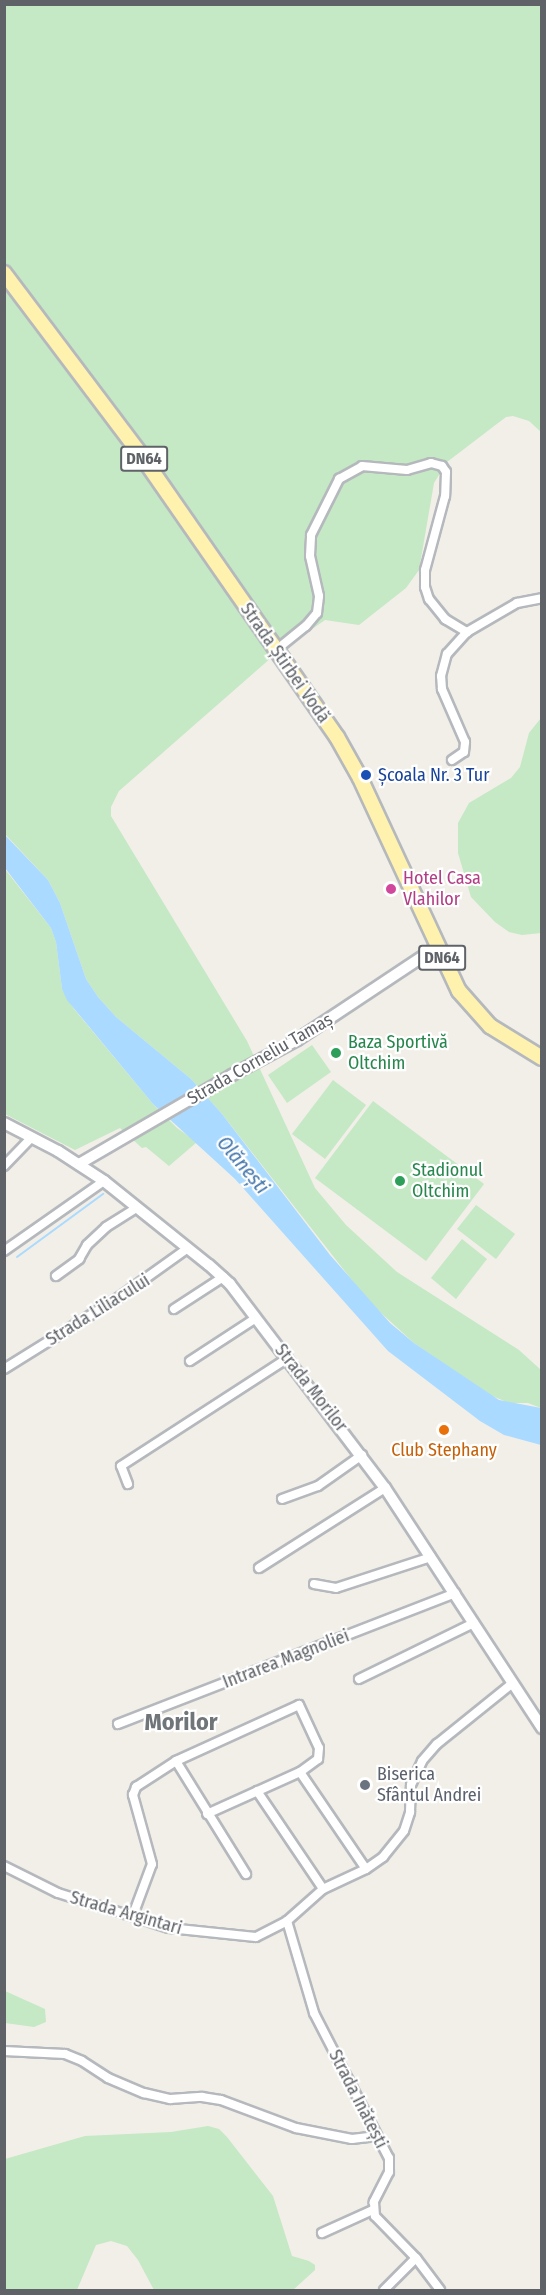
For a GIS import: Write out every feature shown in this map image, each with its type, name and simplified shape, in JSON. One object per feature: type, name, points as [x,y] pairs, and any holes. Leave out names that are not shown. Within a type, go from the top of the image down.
[{"type":"main road","name":"Strada Știrbei Vodă","points":[[4,273],[141,455],[347,754],[459,991],[478,1016],[500,1033],[542,1058]]},
{"type":"street","points":[[276,650],[306,626],[317,613],[319,596],[310,556],[310,535],[339,479],[362,466],[407,470],[431,463],[442,466],[446,472],[445,496],[429,552],[425,587],[435,609],[467,632]]},
{"type":"street","points":[[452,760],[464,752],[465,742],[442,689],[441,676],[447,654],[467,632],[517,603],[542,598]]},
{"type":"street","name":"Strada Corneliu Tamaș","points":[[79,1164],[141,1126],[297,1040],[437,947]]},
{"type":"street","name":"Strada Morilor","points":[[6,1125],[32,1137],[104,1181],[223,1276],[362,1455],[542,1728]]},
{"type":"street","points":[[4,1166],[32,1137]]},
{"type":"street","points":[[4,1251],[104,1181]]},
{"type":"street","points":[[56,1276],[79,1259],[87,1245],[106,1227],[137,1208]]},
{"type":"street","name":"Strada Liliacului","points":[[4,1369],[126,1292],[188,1248]]},
{"type":"street","points":[[174,1309],[223,1276]]},
{"type":"street","points":[[190,1361],[256,1318]]},
{"type":"street","points":[[128,1484],[121,1467],[288,1358]]},
{"type":"street","points":[[282,1499],[318,1485],[362,1455]]},
{"type":"street","points":[[259,1568],[385,1488]]},
{"type":"street","points":[[314,1584],[336,1588],[431,1557]]},
{"type":"street","name":"Intrarea Magnoliei","points":[[118,1724],[455,1593]]},
{"type":"street","points":[[359,1678],[474,1623]]},
{"type":"street","name":"Strada Argintari","points":[[4,1866],[58,1893],[169,1928],[256,1937],[286,1921],[323,1889],[366,1869],[383,1857],[404,1831],[410,1812],[411,1785],[422,1761],[437,1744],[513,1683]]},
{"type":"street","points":[[133,1915],[152,1864],[133,1795],[136,1787],[145,1779],[176,1761],[299,1705],[319,1748],[320,1756],[300,1772],[207,1814]]},
{"type":"street","points":[[176,1761],[246,1874]]},
{"type":"street","points":[[300,1772],[366,1869]]},
{"type":"street","points":[[257,1791],[323,1889]]},
{"type":"street","name":"Strada Inătești","points":[[286,1921],[314,2013],[390,2166],[374,2202],[373,2210]]},
{"type":"street","points":[[4,2051],[64,2054],[82,2061],[108,2079],[144,2093],[170,2098],[202,2097],[221,2100],[296,2128],[352,2139],[377,2136]]},
{"type":"street","points":[[322,2233],[373,2210],[381,2223],[416,2258],[440,2290]]},
{"type":"street","points":[[384,2290],[416,2258]]},
{"type":"green space","points":[[4,5],[541,5],[541,432],[529,421],[513,416],[506,417],[447,462],[434,483],[419,570],[406,588],[359,625],[325,620],[272,657],[119,791],[111,807],[111,816],[247,1041],[315,1188],[346,1225],[397,1272],[519,1350],[541,1370],[541,1408],[528,1403],[509,1403],[490,1395],[414,1343],[369,1302],[222,1114],[191,1079],[116,1017],[98,997],[86,979],[60,903],[48,880],[5,834]]},
{"type":"green space","points":[[541,718],[541,933],[522,935],[509,932],[495,922],[471,897],[458,853],[458,823],[469,803],[511,778],[520,767],[529,733]]},
{"type":"green space","points":[[4,868],[51,928],[56,942],[62,989],[74,1009],[153,1104],[177,1128],[197,1142],[169,1166],[146,1147],[142,1148],[120,1128],[75,1150],[5,1114]]},
{"type":"green space","points":[[312,1045],[331,1072],[287,1103],[268,1075]]},
{"type":"green space","points":[[333,1080],[366,1105],[325,1159],[292,1134]]},
{"type":"green space","name":"Stadionul Oltchim","points":[[373,1101],[484,1184],[426,1261],[315,1178]]},
{"type":"green space","points":[[476,1205],[515,1234],[496,1259],[457,1229]]},
{"type":"green space","points":[[462,1239],[487,1259],[456,1299],[431,1278]]},
{"type":"green space","points":[[5,1991],[45,2009],[46,2022],[34,2027],[5,2023]]},
{"type":"green space","points":[[208,2126],[219,2129],[227,2137],[273,2196],[292,2256],[315,2265],[315,2270],[293,2290],[154,2290],[138,2260],[127,2246],[111,2241],[96,2245],[77,2290],[5,2290],[5,2159],[85,2136],[171,2132]]},
{"type":"water","name":"Olănești","points":[[4,834],[48,880],[60,903],[86,979],[98,997],[116,1017],[191,1079],[222,1114],[330,1255],[390,1323],[414,1343],[499,1400],[541,1408],[541,1445],[504,1435],[480,1421],[388,1351],[235,1179],[153,1104],[67,1000],[62,989],[56,942],[51,928],[5,868]]},
{"type":"waterway","points":[[17,1257],[103,1194]]},
{"type":"place","name":"Școala Nr. 3 Tur","points":[[366,775]]},
{"type":"place","name":"Hotel Casa Vlahilor","points":[[391,889]]},
{"type":"place","name":"Baza Sportivă Oltchim","points":[[336,1053]]},
{"type":"place","name":"Stadionul Oltchim","points":[[400,1181]]},
{"type":"place","name":"Club Stephany","points":[[444,1430]]},
{"type":"place","name":"Biserica Sfântul Andrei","points":[[365,1785]]},
{"type":"district","name":"Morilor","points":[[181,1723]]}]
